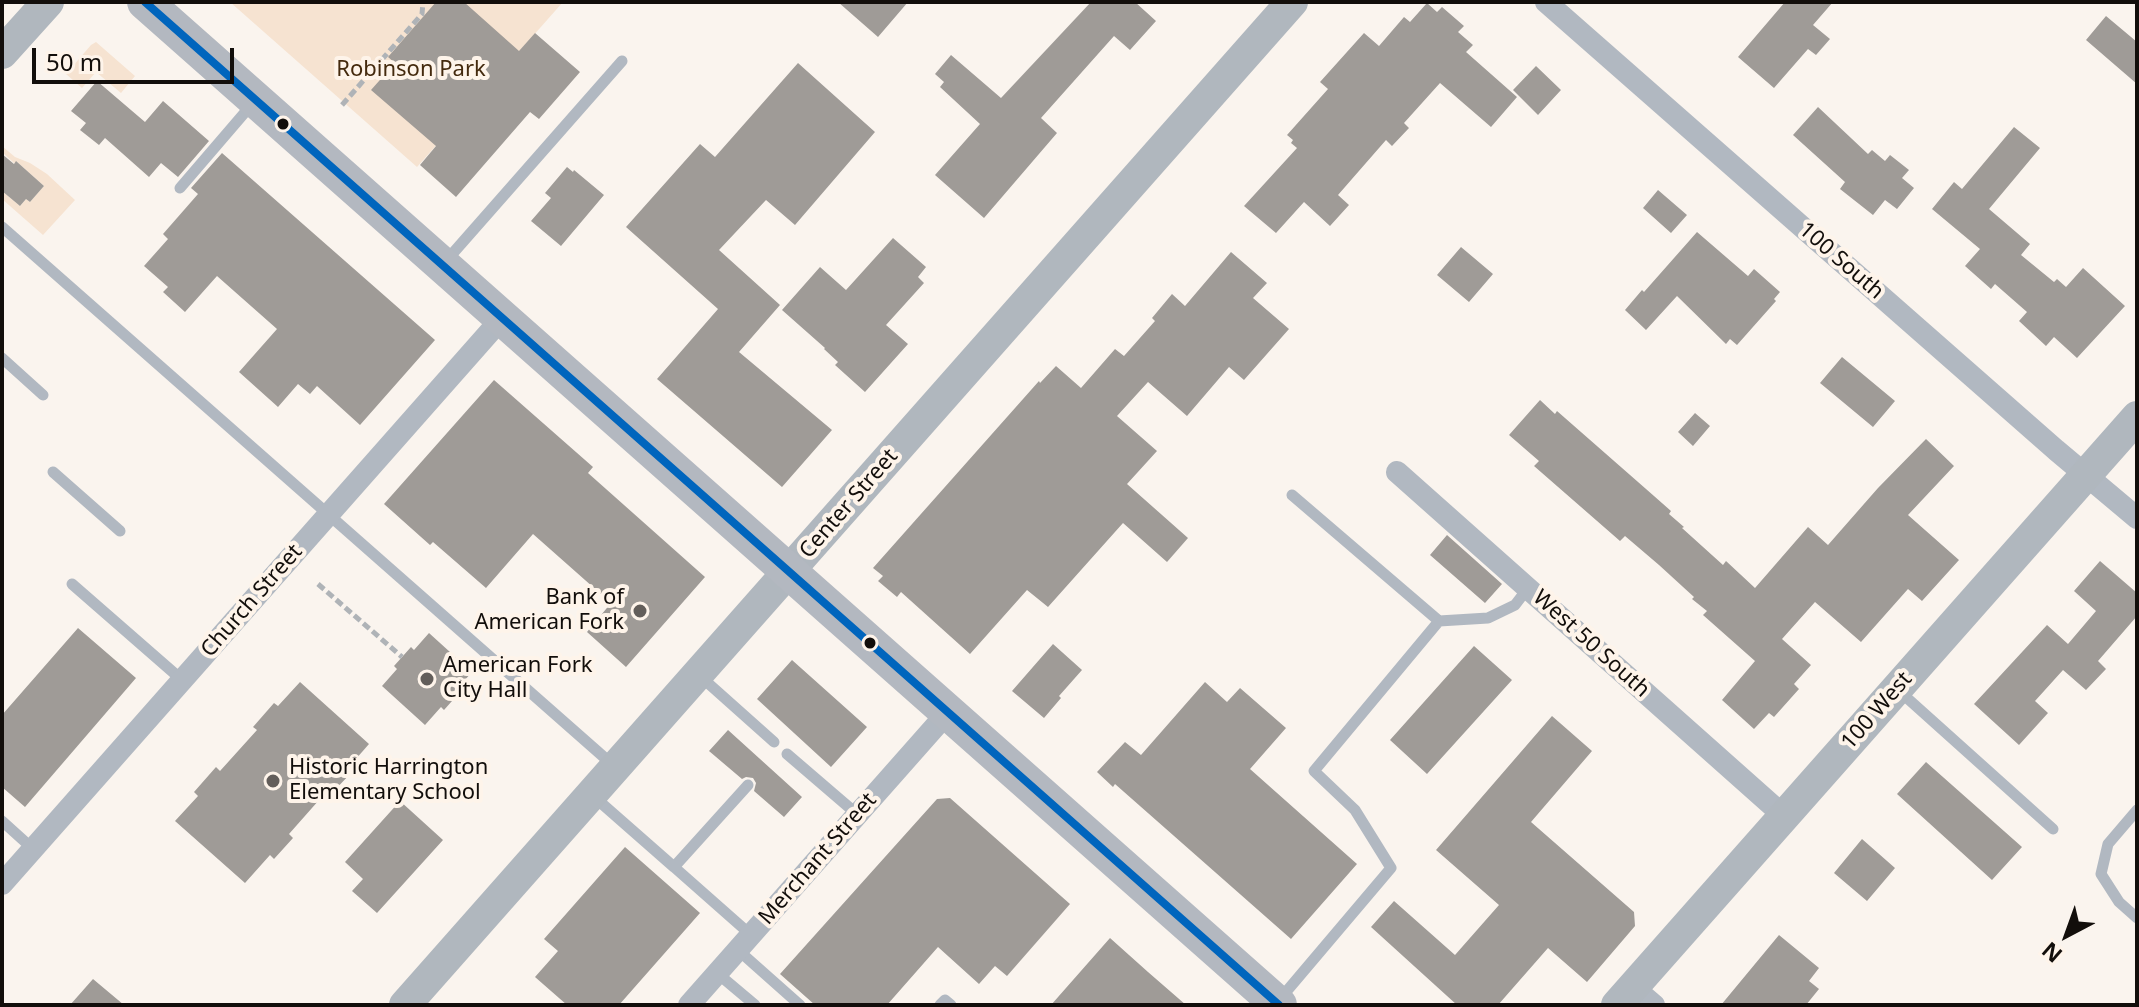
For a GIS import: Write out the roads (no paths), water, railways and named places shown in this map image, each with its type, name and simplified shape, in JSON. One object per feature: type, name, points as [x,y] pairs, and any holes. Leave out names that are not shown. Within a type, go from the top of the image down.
[{"type":"main road","points":[[145,2],[1277,1004]]},
{"type":"street","points":[[2,53],[48,2]]},
{"type":"street","name":"Center Street","points":[[405,1005],[1292,2]]},
{"type":"street","name":"100 South","points":[[1546,2],[2137,518]]},
{"type":"street","name":"Church Street","points":[[2,884],[503,317]]},
{"type":"street","name":"100 West","points":[[1635,999],[1784,816],[2137,417]]},
{"type":"street","name":"West 50 South","points":[[1397,472],[1784,816]]},
{"type":"street","name":"Merchant Street","points":[[689,1005],[948,712]]},
{"type":"lane","points":[[443,264],[622,61]]},
{"type":"lane","points":[[180,188],[256,99]]},
{"type":"lane","points":[[2,227],[616,768]]},
{"type":"lane","points":[[2,358],[43,395]]},
{"type":"lane","points":[[53,472],[120,531]]},
{"type":"lane","points":[[1292,495],[1439,621],[1488,618],[1515,605],[1528,588]]},
{"type":"lane","points":[[72,584],[182,680]]},
{"type":"lane","points":[[1277,1004],[1391,868],[1355,810],[1314,771],[1439,621]]},
{"type":"lane","points":[[698,675],[774,742]]},
{"type":"lane","points":[[1897,689],[2053,829]]},
{"type":"lane","points":[[787,754],[858,815]]},
{"type":"lane","points":[[674,867],[748,785]]},
{"type":"lane","points":[[592,795],[674,867],[800,1005]]},
{"type":"lane","points":[[2137,810],[2108,844],[2101,874],[2119,902],[2137,918]]},
{"type":"lane","points":[[2,821],[33,849]]},
{"type":"lane","points":[[717,973],[755,1005]]},
{"type":"lane","points":[[940,1005],[945,1000],[951,1005]]},
{"type":"place","name":"Bank of American Fork","points":[[640,611]]},
{"type":"place","name":"American Fork City Hall","points":[[427,679]]},
{"type":"place","name":"Historic Harrington Elementary School","points":[[273,781]]},
{"type":"park label","name":"Robinson Park","points":[[411,70]]}]
